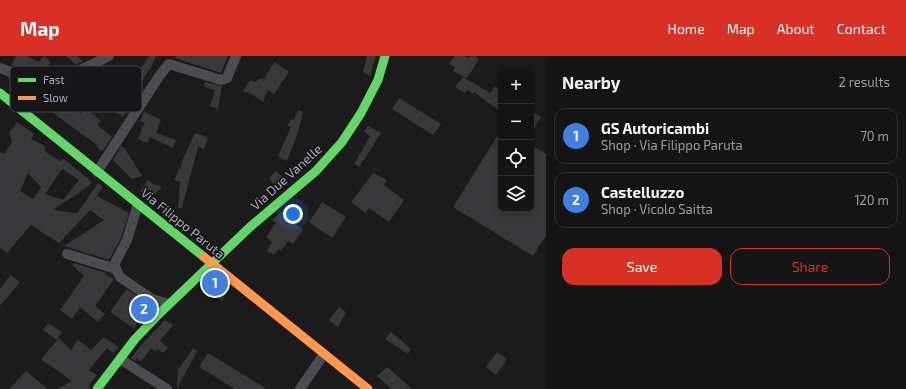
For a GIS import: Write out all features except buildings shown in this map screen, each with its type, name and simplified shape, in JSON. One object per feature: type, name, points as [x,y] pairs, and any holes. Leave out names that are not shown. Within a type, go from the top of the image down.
[{"type":"street","points":[[88,66],[109,56]]},
{"type":"street","points":[[142,103],[169,64],[221,80],[227,78],[236,56]]},
{"type":"street","name":"Via Due Vanelle","points":[[97,389],[135,339],[169,304],[250,227],[316,171],[342,142],[361,112],[378,80],[386,56]]},
{"type":"street","points":[[0,68],[10,72]]},
{"type":"street","name":"Via Filippo Paruta","points":[[0,93],[10,101]]},
{"type":"street","name":"Via Filippo Paruta","points":[[23,112],[368,389]]},
{"type":"street","points":[[97,172],[136,112]]},
{"type":"street","points":[[138,204],[127,240],[114,265],[120,277],[152,299],[169,304]]},
{"type":"street","points":[[67,254],[116,269]]},
{"type":"street","points":[[300,389],[324,354]]},
{"type":"street","points":[[120,359],[167,389]]},
{"type":"traffic: fast","points":[[97,389],[135,339],[160,313],[250,227],[316,171],[342,142],[361,113],[378,80],[385,56]]},
{"type":"traffic: fast","points":[[0,93],[10,101]]},
{"type":"traffic: fast","points":[[24,112],[204,257]]},
{"type":"traffic: slow","points":[[204,257],[368,389]]},
{"type":"place","name":"GS Autoricambi","points":[[215,283]]},
{"type":"place","name":"Castelluzzo","points":[[144,309]]}]
